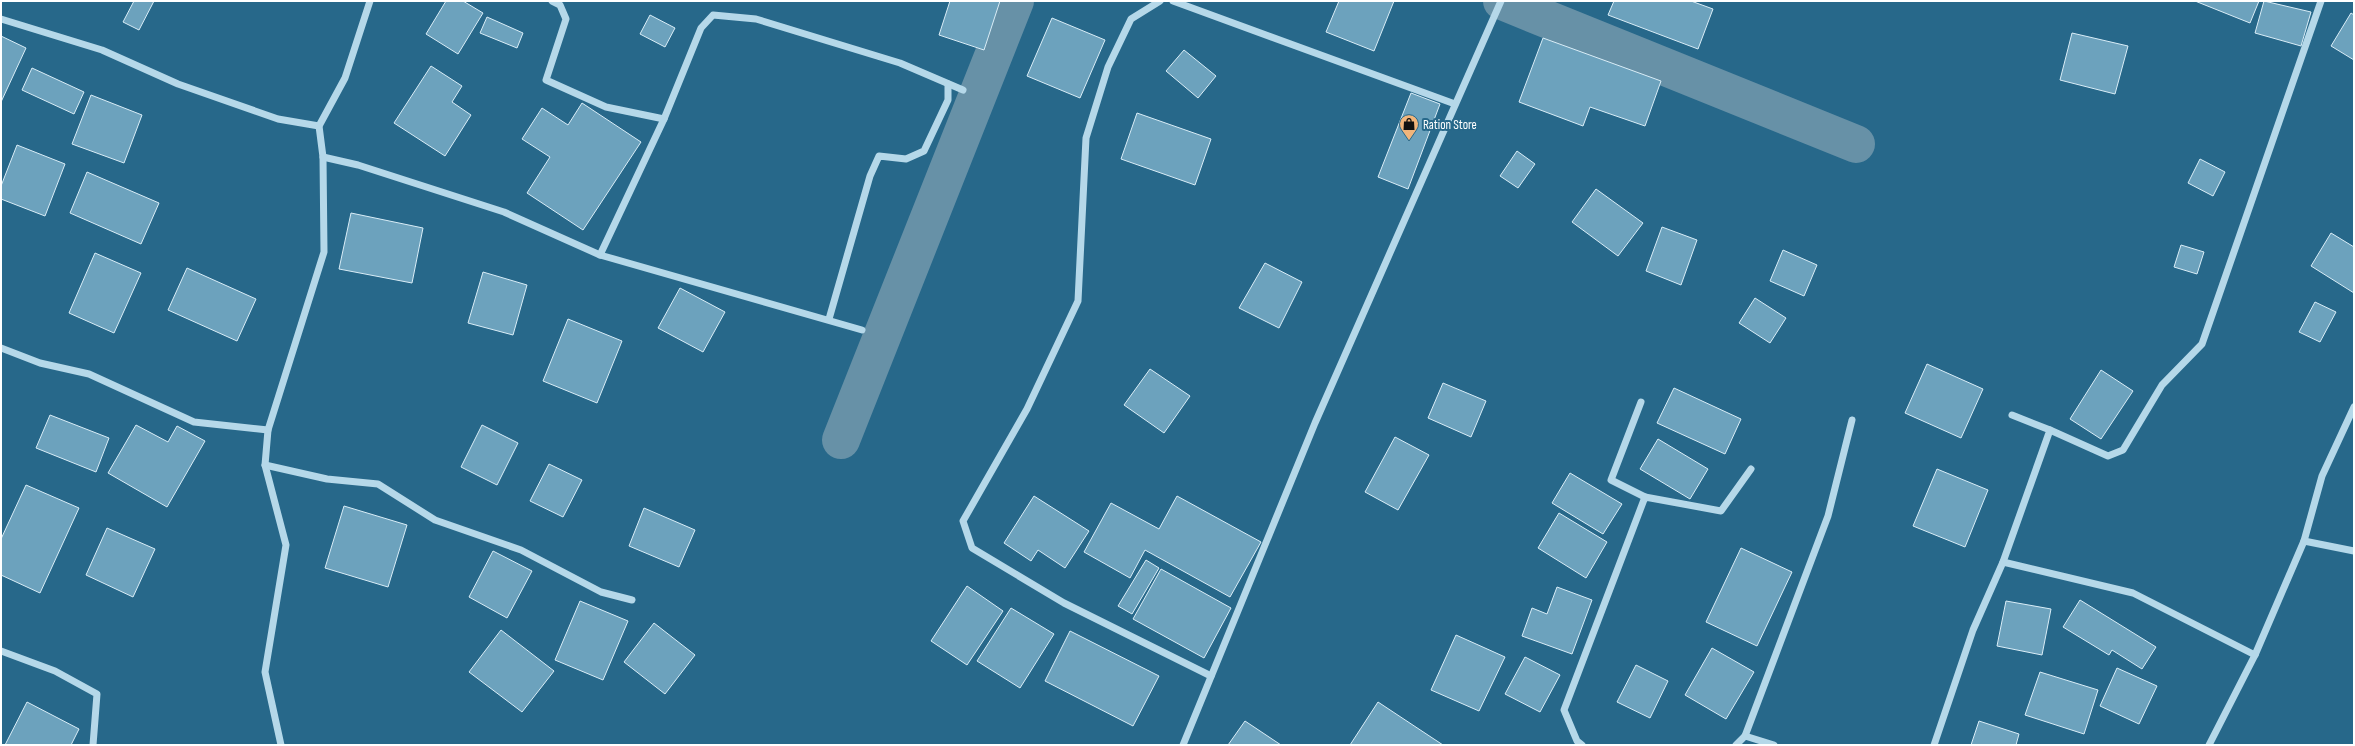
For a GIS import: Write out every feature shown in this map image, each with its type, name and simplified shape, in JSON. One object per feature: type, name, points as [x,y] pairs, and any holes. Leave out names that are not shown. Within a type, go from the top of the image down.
[{"type":"street","points":[[281,745],[265,672],[286,545],[265,465],[268,430],[324,252],[322,157],[319,126],[345,78],[370,1]]},
{"type":"street","points":[[552,1],[560,5],[566,19],[546,80],[606,107],[664,119]]},
{"type":"street","points":[[1160,1],[1131,19],[1108,67],[1086,138],[1078,302],[1027,409],[963,521],[972,548],[1064,603],[1211,676]]},
{"type":"street","points":[[1173,1],[1455,104]]},
{"type":"street","points":[[1183,745],[1315,423],[1455,104],[1502,1]]},
{"type":"street","points":[[2012,415],[2108,456],[2123,450],[2162,384],[2202,344],[2321,1]]},
{"type":"street","points":[[600,255],[664,119],[701,28],[713,15],[756,19],[900,63],[963,90]]},
{"type":"street","points":[[1,19],[102,50],[178,84],[278,119],[319,126]]},
{"type":"street","points":[[829,319],[870,176],[879,156],[906,160],[924,151],[948,100],[948,84]]},
{"type":"street","points":[[322,157],[358,165],[504,212],[600,255],[829,319],[862,330]]},
{"type":"street","points":[[1,348],[40,363],[89,374],[194,422],[268,430]]},
{"type":"street","points":[[1641,402],[1611,480],[1645,497],[1721,511],[1751,469]]},
{"type":"street","points":[[2209,745],[2255,655],[2304,541],[2322,476],[2354,407]]},
{"type":"street","points":[[1736,745],[1745,736],[1828,516],[1852,420]]},
{"type":"street","points":[[1934,745],[1973,630],[2003,562],[2050,430]]},
{"type":"street","points":[[265,465],[327,479],[378,484],[435,520],[521,550],[601,592],[632,600]]},
{"type":"street","points":[[1582,745],[1577,741],[1564,710],[1645,497]]},
{"type":"street","points":[[2304,541],[2354,551]]},
{"type":"street","points":[[2003,562],[2133,593],[2255,655]]},
{"type":"street","points":[[1,651],[55,671],[97,694],[93,745]]},
{"type":"street","points":[[1745,736],[1774,745]]},
{"type":"building","points":[[134,1],[154,1],[139,30],[123,22]]},
{"type":"building","points":[[446,1],[463,1],[483,13],[458,54],[426,34]]},
{"type":"building","points":[[950,1],[1000,1],[984,50],[939,35]]},
{"type":"building","points":[[1339,1],[1394,1],[1374,51],[1326,32]]},
{"type":"building","points":[[1614,1],[1691,1],[1713,9],[1698,49],[1608,15]]},
{"type":"building","points":[[2195,1],[2259,1],[2250,23]]},
{"type":"building","points":[[2264,1],[2311,12],[2301,46],[2255,33]]},
{"type":"building","points":[[2351,13],[2354,15],[2354,60],[2331,46]]},
{"type":"building","points":[[650,15],[675,28],[665,47],[640,34]]},
{"type":"building","points":[[487,17],[523,33],[517,48],[480,33]]},
{"type":"building","points":[[1052,18],[1105,40],[1080,98],[1027,76]]},
{"type":"building","points":[[2072,33],[2128,46],[2115,94],[2060,80]]},
{"type":"building","points":[[1,36],[26,48],[1,102]]},
{"type":"building","points":[[1543,38],[1661,81],[1645,126],[1590,107],[1583,126],[1519,102]]},
{"type":"building","points":[[1184,50],[1216,76],[1198,98],[1166,71]]},
{"type":"building","points":[[431,66],[462,86],[452,102],[471,115],[445,156],[394,123]]},
{"type":"building","points":[[32,68],[84,92],[74,114],[22,90]]},
{"type":"building","name":"Ration Store","points":[[1411,93],[1440,104],[1408,189],[1378,177]]},
{"type":"building","points":[[91,95],[142,115],[124,163],[72,144]]},
{"type":"building","points":[[582,103],[641,142],[583,230],[527,193],[550,157],[522,139],[542,108],[568,125]]},
{"type":"building","points":[[1137,113],[1211,139],[1195,185],[1121,159]]},
{"type":"building","points":[[17,145],[65,164],[45,216],[1,199],[1,186]]},
{"type":"building","points":[[1517,151],[1535,164],[1518,188],[1500,176]]},
{"type":"building","points":[[2200,159],[2225,172],[2213,196],[2188,183]]},
{"type":"building","points":[[87,172],[159,203],[141,244],[70,213]]},
{"type":"building","points":[[1596,189],[1643,223],[1618,256],[1572,222]]},
{"type":"building","points":[[351,213],[423,228],[412,283],[339,269]]},
{"type":"building","points":[[1662,227],[1697,240],[1681,285],[1646,271]]},
{"type":"building","points":[[2331,233],[2354,247],[2354,293],[2311,266]]},
{"type":"building","points":[[2181,245],[2204,252],[2197,274],[2174,267]]},
{"type":"building","points":[[1783,250],[1817,265],[1804,296],[1770,281]]},
{"type":"building","points":[[95,253],[141,273],[114,333],[69,313]]},
{"type":"building","points":[[1265,263],[1302,282],[1279,328],[1239,308]]},
{"type":"building","points":[[187,268],[256,299],[237,341],[168,310]]},
{"type":"building","points":[[483,272],[527,285],[513,335],[468,323]]},
{"type":"building","points":[[680,288],[725,312],[703,352],[658,328]]},
{"type":"building","points":[[1755,298],[1786,318],[1770,343],[1739,323]]},
{"type":"building","points":[[2315,302],[2336,312],[2320,342],[2299,332]]},
{"type":"building","points":[[568,319],[622,341],[597,403],[543,381]]},
{"type":"building","points":[[1927,364],[1983,389],[1961,438],[1905,413]]},
{"type":"building","points":[[1150,369],[1190,396],[1164,433],[1124,405]]},
{"type":"building","points":[[2101,370],[2133,391],[2101,439],[2070,419]]},
{"type":"building","points":[[1443,383],[1486,401],[1471,437],[1428,418]]},
{"type":"building","points":[[1674,388],[1741,419],[1725,454],[1657,423]]},
{"type":"building","points":[[50,415],[109,438],[96,472],[36,448]]},
{"type":"building","points":[[136,425],[168,442],[177,426],[205,441],[167,507],[108,473]]},
{"type":"building","points":[[482,425],[518,443],[497,485],[461,467]]},
{"type":"building","points":[[1395,437],[1429,455],[1398,510],[1365,492]]},
{"type":"building","points":[[1658,439],[1708,469],[1690,499],[1640,469]]},
{"type":"building","points":[[549,464],[582,480],[563,517],[530,501]]},
{"type":"building","points":[[1937,469],[1988,490],[1965,547],[1913,526]]},
{"type":"building","points":[[1570,473],[1622,504],[1603,534],[1552,503]]},
{"type":"building","points":[[26,485],[79,508],[40,593],[1,575],[1,539]]},
{"type":"building","points":[[1034,496],[1089,531],[1065,568],[1038,550],[1031,561],[1004,543]]},
{"type":"building","points":[[1177,496],[1261,542],[1230,597],[1145,550],[1130,578],[1084,552],[1111,503],[1159,529]]},
{"type":"building","points":[[344,506],[407,525],[388,587],[325,568]]},
{"type":"building","points":[[644,508],[695,530],[679,567],[629,546]]},
{"type":"building","points":[[1559,513],[1607,542],[1586,578],[1538,548]]},
{"type":"building","points":[[107,528],[155,549],[133,597],[86,575]]},
{"type":"building","points":[[1741,548],[1792,572],[1757,646],[1706,622]]},
{"type":"building","points":[[493,551],[532,571],[507,618],[469,597]]},
{"type":"building","points":[[1146,560],[1159,568],[1132,614],[1118,606]]},
{"type":"building","points":[[1161,569],[1231,608],[1204,658],[1133,619]]},
{"type":"building","points":[[967,586],[1003,611],[967,665],[931,641]]},
{"type":"building","points":[[1557,587],[1592,600],[1572,654],[1522,636],[1532,608],[1547,614]]},
{"type":"building","points":[[2080,600],[2156,647],[2142,669],[2112,650],[2109,655],[2063,627]]},
{"type":"building","points":[[580,601],[628,621],[603,680],[555,660]]},
{"type":"building","points":[[2006,601],[2051,609],[2042,655],[1997,646]]},
{"type":"building","points":[[1011,608],[1054,634],[1020,688],[977,661]]},
{"type":"building","points":[[654,623],[695,655],[665,694],[624,662]]},
{"type":"building","points":[[501,630],[554,671],[522,712],[469,672]]},
{"type":"building","points":[[1070,631],[1159,676],[1133,726],[1045,681]]},
{"type":"building","points":[[1456,635],[1505,657],[1479,711],[1431,690]]},
{"type":"building","points":[[1712,648],[1754,672],[1726,719],[1685,695]]},
{"type":"building","points":[[1525,657],[1560,675],[1540,712],[1505,694]]},
{"type":"building","points":[[1636,665],[1668,681],[1650,718],[1617,702]]},
{"type":"building","points":[[2117,668],[2157,686],[2139,724],[2100,706]]},
{"type":"building","points":[[2040,672],[2098,690],[2084,734],[2025,715]]},
{"type":"building","points":[[27,702],[79,729],[71,745],[5,745]]},
{"type":"building","points":[[1378,702],[1443,745],[1350,745]]},
{"type":"building","points":[[1245,721],[1281,745],[1228,745]]},
{"type":"building","points":[[1979,721],[2019,734],[2016,745],[1971,745]]},
{"type":"waterway","points":[[841,440],[1015,1]]},
{"type":"waterway","points":[[1502,1],[1856,144]]},
{"type":"place","name":"Ration Store","points":[[1409,141]]}]
